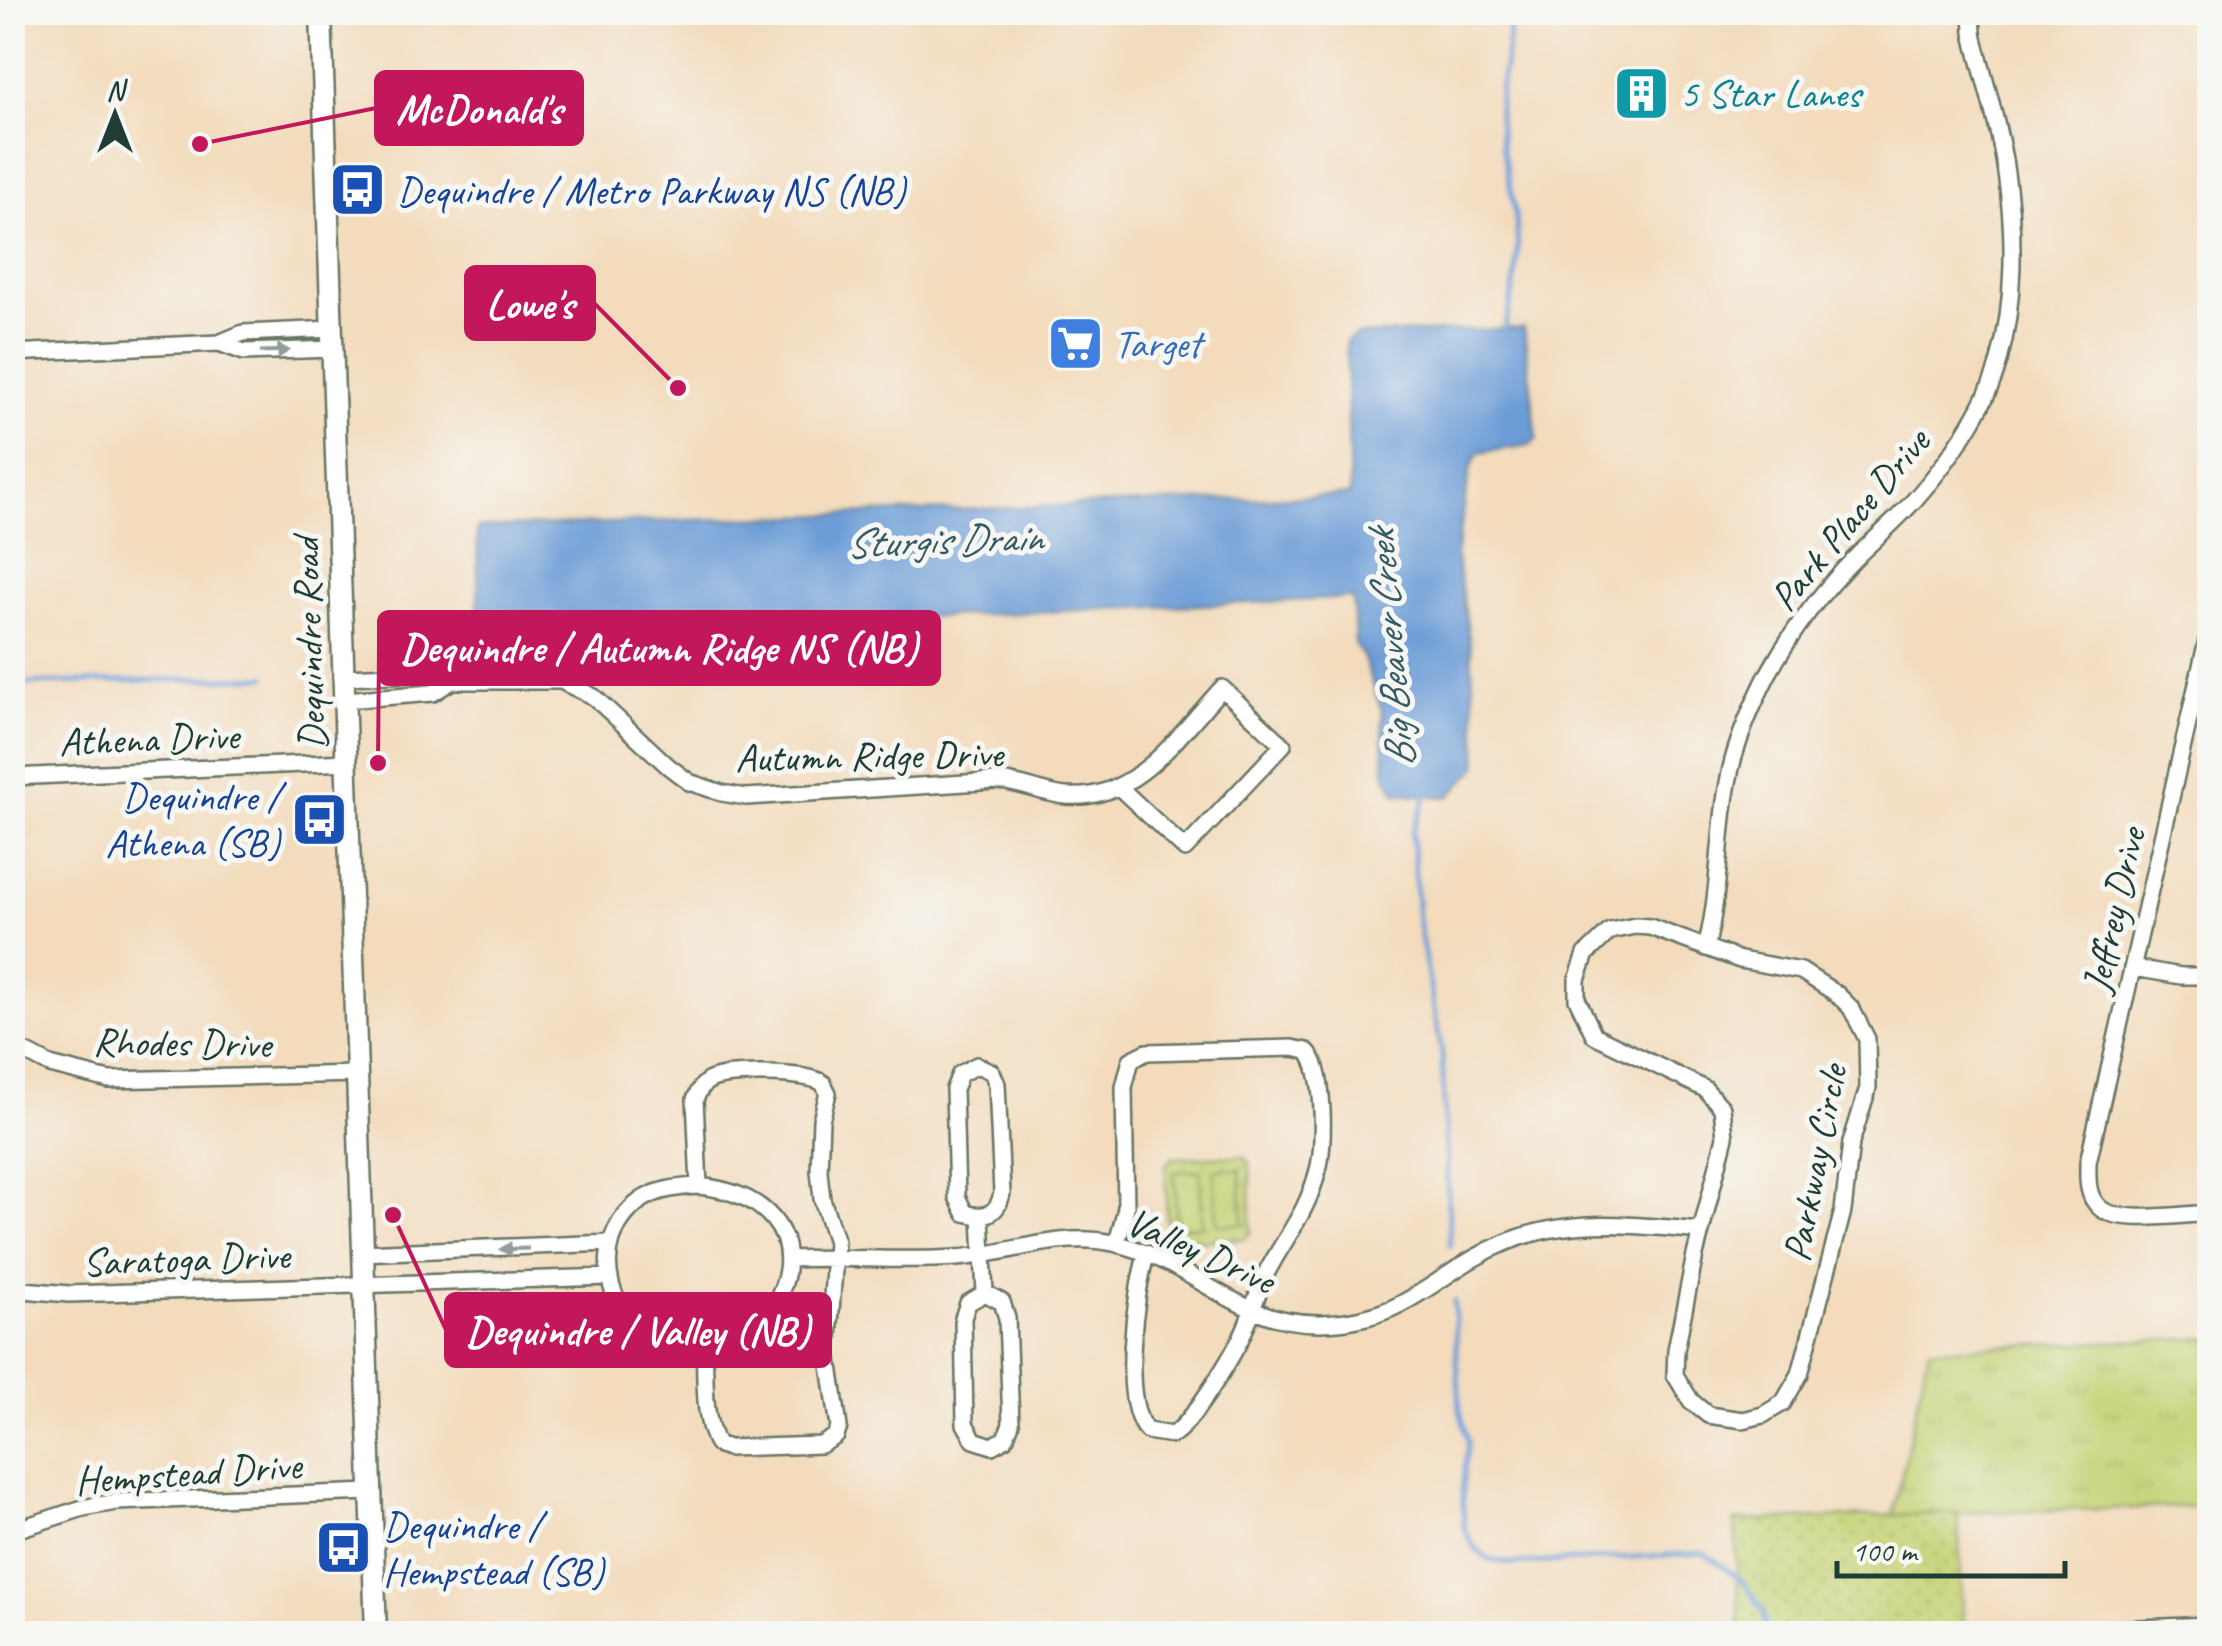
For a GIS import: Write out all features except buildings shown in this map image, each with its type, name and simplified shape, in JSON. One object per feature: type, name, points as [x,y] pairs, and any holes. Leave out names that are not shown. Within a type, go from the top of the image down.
[{"type":"main road","name":"Dequindre Road","points":[[321,12],[376,1634]]},
{"type":"street","name":"Park Place Drive","points":[[1706,948],[1714,916],[1732,765],[1746,720],[1770,672],[1800,622],[1831,584],[1895,521],[1953,451],[1998,365],[2012,255],[2010,214],[2006,171],[1976,48],[1972,12]]},
{"type":"street","points":[[12,353],[219,343],[244,352],[333,339]]},
{"type":"street","points":[[12,426],[12,512]]},
{"type":"street","name":"Jeffrey Drive","points":[[2210,628],[2088,1162],[2090,1193],[2097,1206],[2107,1213],[2210,1213]]},
{"type":"street","name":"Autumn Ridge Drive","points":[[344,677],[412,674],[452,682],[545,679],[574,686],[594,697],[689,782],[736,796],[997,780],[1071,797],[1120,788],[1141,775],[1222,688],[1283,745],[1185,849],[1120,788]]},
{"type":"street","name":"Autumn Ridge Drive","points":[[344,700],[434,693],[452,682]]},
{"type":"street","name":"Athena Drive","points":[[12,776],[347,762]]},
{"type":"street","name":"Parkway Circle","points":[[1650,927],[1740,960],[1801,971],[1851,1008],[1867,1040],[1868,1088],[1851,1143],[1843,1211],[1800,1374],[1783,1404],[1763,1415],[1743,1420],[1708,1414],[1691,1401],[1675,1374],[1676,1350],[1701,1231],[1725,1137],[1722,1108],[1704,1089],[1594,1034],[1577,999],[1579,967],[1594,944],[1621,928],[1650,927]]},
{"type":"street","points":[[2134,968],[2181,976],[2210,976]]},
{"type":"street","name":"Rhodes Drive","points":[[12,1045],[50,1065],[109,1080],[357,1074]]},
{"type":"street","points":[[1117,1243],[1126,1208],[1124,1087],[1130,1060],[1147,1052],[1292,1048],[1307,1051],[1314,1058],[1319,1076],[1320,1165],[1302,1216],[1268,1271],[1246,1328],[1184,1427],[1172,1435],[1148,1431],[1136,1414],[1133,1333],[1137,1286],[1147,1254]]},
{"type":"street","points":[[977,1066],[992,1072],[997,1084],[1002,1193],[992,1214],[981,1217],[966,1214],[957,1197],[956,1081],[968,1068],[977,1066]]},
{"type":"street","points":[[699,1186],[695,1099],[701,1086],[719,1077],[815,1077],[828,1093],[819,1172],[822,1199],[836,1242],[828,1352],[840,1427],[829,1442],[744,1448],[717,1444],[708,1417],[704,1344]]},
{"type":"street","points":[[699,1186],[728,1190],[759,1204],[779,1227],[789,1260],[782,1290],[766,1314],[736,1334],[704,1344],[666,1342],[633,1326],[614,1297],[609,1269],[611,1243],[624,1217],[641,1201],[674,1188],[699,1186]]},
{"type":"street","points":[[981,1217],[985,1293]]},
{"type":"street","name":"Valley Drive","points":[[789,1260],[931,1260],[983,1256],[1057,1240],[1117,1243],[1147,1254],[1251,1310],[1304,1323],[1358,1320],[1413,1300],[1478,1256],[1522,1236],[1580,1224],[1701,1231]]},
{"type":"street","points":[[362,1253],[611,1243]]},
{"type":"street","points":[[362,1283],[609,1269]]},
{"type":"street","name":"Saratoga Drive","points":[[12,1289],[69,1294],[362,1283]]},
{"type":"street","points":[[985,1293],[1006,1308],[1010,1432],[1006,1439],[992,1446],[974,1440],[965,1424],[963,1318],[968,1303],[985,1293]]},
{"type":"street","name":"Hempstead Drive","points":[[12,1531],[63,1513],[116,1502],[371,1492]]},
{"type":"street","points":[[1996,1634],[2210,1624]]},
{"type":"green space","points":[[1243,1156],[1250,1163],[1251,1232],[1245,1239],[1175,1242],[1167,1234],[1166,1165],[1172,1158]]},
{"type":"green space","points":[[1240,1169],[1243,1224],[1217,1225],[1214,1170]]},
{"type":"green space","points":[[1200,1171],[1202,1226],[1177,1227],[1174,1172]]},
{"type":"green space","points":[[2209,1338],[2209,1506],[1893,1515],[1929,1349]]},
{"type":"green space","points":[[1958,1513],[1964,1633],[1740,1633],[1735,1521]]},
{"type":"water","points":[[1524,328],[1537,439],[1530,445],[1478,453],[1470,470],[1456,554],[1471,650],[1478,766],[1449,797],[1396,793],[1385,773],[1382,711],[1363,656],[1355,645],[1353,598],[479,637],[477,528],[1350,495],[1346,342],[1356,335]]},
{"type":"waterway","name":"Big Beaver Creek","points":[[1503,335],[1518,243],[1499,118],[1509,36],[1507,12]]},
{"type":"waterway","name":"Sturgis Drain","points":[[12,684],[266,677]]},
{"type":"waterway","name":"Big Beaver Creek","points":[[1429,789],[1412,832],[1418,920],[1442,1053],[1450,1246]]},
{"type":"waterway","name":"Big Beaver Creek","points":[[1454,1301],[1460,1410],[1468,1441],[1462,1488],[1464,1527],[1473,1546],[1489,1559],[1512,1564],[1704,1553],[1743,1581],[1764,1612],[1765,1634]]},
{"type":"place","name":"5 Star Lanes","points":[[1641,93]]},
{"type":"place","name":"McDonald's","points":[[200,144]]},
{"type":"place","name":"Dequindre / Metro Parkway NS (NB)","points":[[358,190]]},
{"type":"place","name":"Target","points":[[1075,343]]},
{"type":"place","name":"Lowe's","points":[[678,388]]},
{"type":"place","name":"Dequindre / Autumn Ridge NS (NB)","points":[[378,763]]},
{"type":"place","name":"Dequindre / Athena (SB)","points":[[319,819]]},
{"type":"place","name":"Dequindre / Valley (NB)","points":[[393,1215]]},
{"type":"place","name":"Dequindre / Hempstead (SB)","points":[[344,1548]]}]
